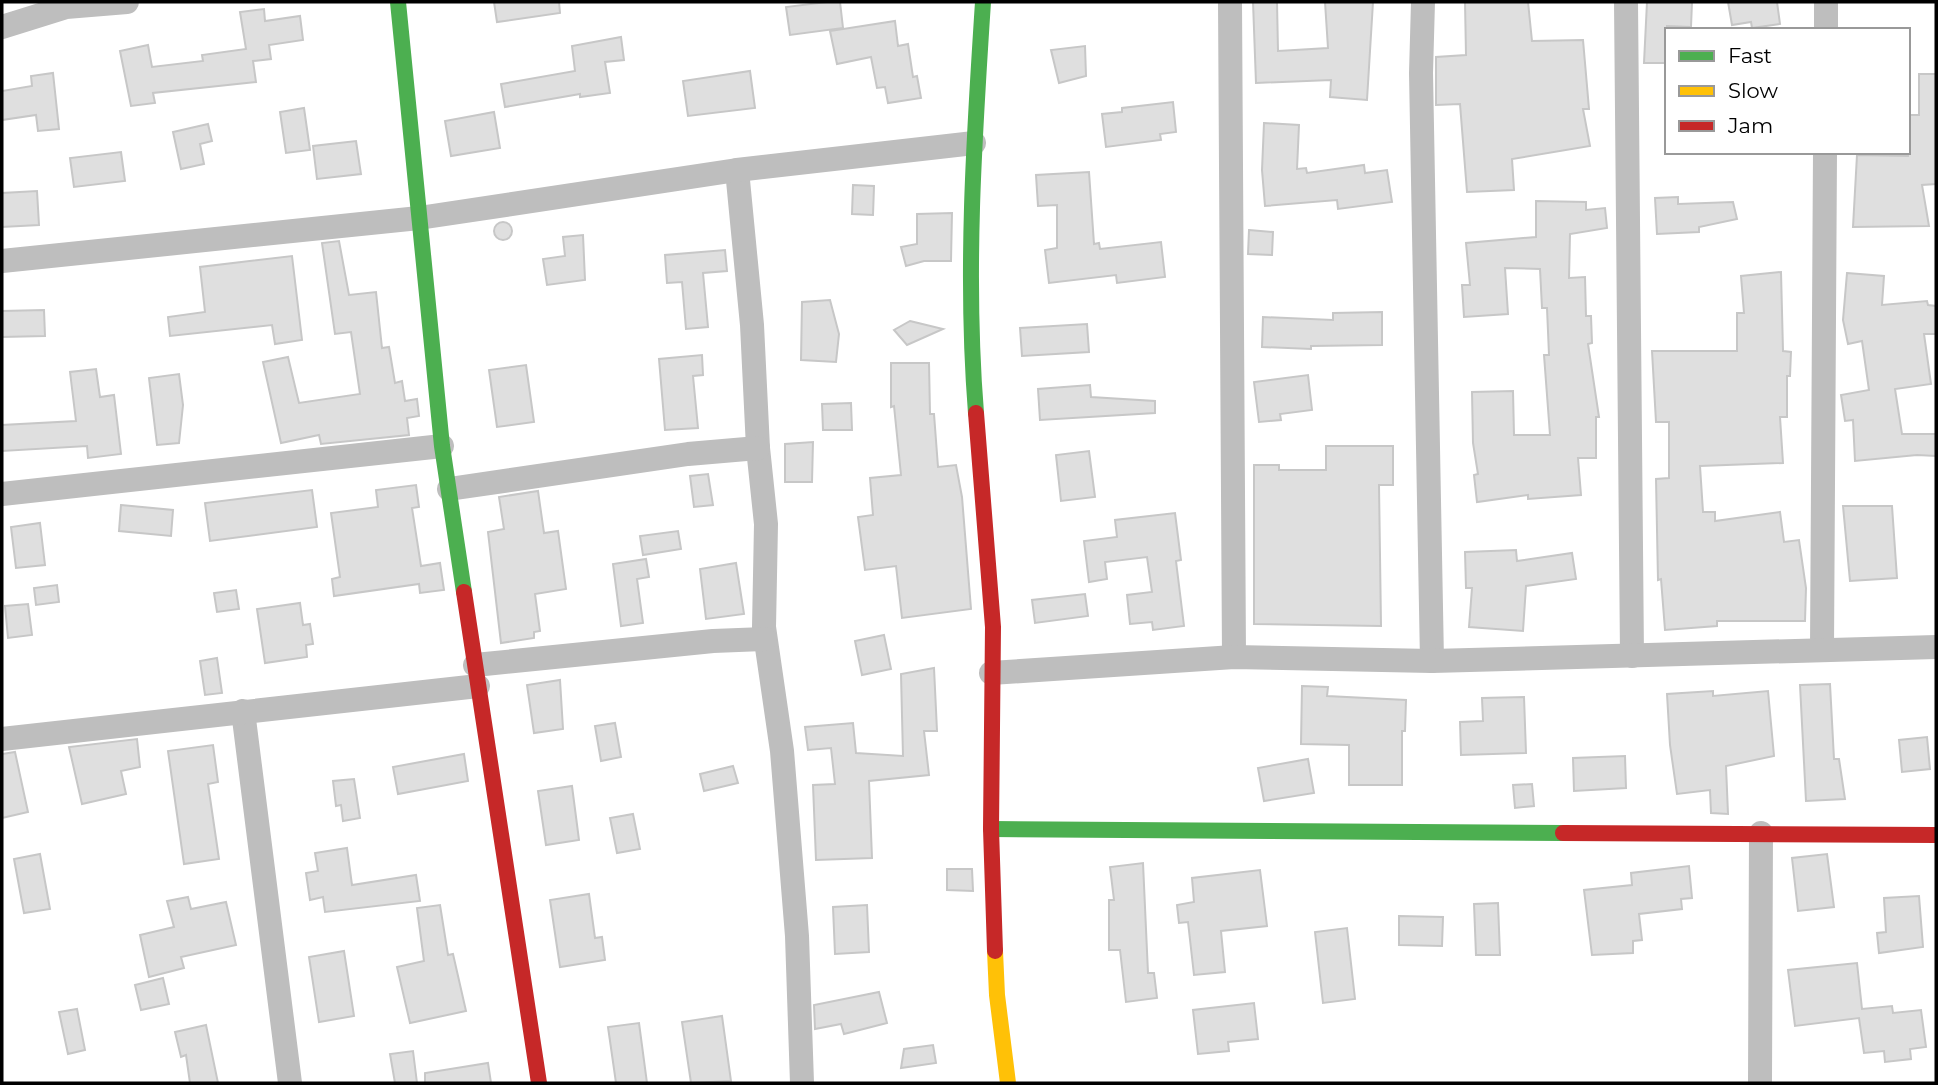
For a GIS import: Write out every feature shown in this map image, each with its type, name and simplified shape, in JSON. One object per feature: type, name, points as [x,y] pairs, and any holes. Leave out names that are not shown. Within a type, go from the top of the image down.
[{"type":"street","points":[[2,27],[66,7],[127,2]]},
{"type":"street","points":[[398,2],[442,446],[538,1083]]},
{"type":"street","points":[[983,2],[974,143],[969,331],[993,627],[991,829],[997,995],[1008,1083]]},
{"type":"street","points":[[1230,2],[1234,657]]},
{"type":"street","points":[[1423,2],[1421,73],[1432,661]]},
{"type":"street","points":[[1626,2],[1632,656]]},
{"type":"street","points":[[1826,2],[1826,28]]},
{"type":"street","points":[[2,261],[419,218],[737,170],[974,143]]},
{"type":"street","points":[[1822,649],[1825,154]]},
{"type":"street","points":[[737,170],[752,325],[758,448],[766,524],[765,639],[782,751],[797,936],[802,1083]]},
{"type":"street","points":[[2,494],[442,446]]},
{"type":"street","points":[[449,489],[688,454],[758,448]]},
{"type":"street","points":[[2,740],[243,711],[713,641],[765,639]]},
{"type":"street","points":[[991,674],[1234,657],[1432,661],[1936,647]]},
{"type":"street","points":[[243,711],[290,1083]]},
{"type":"street","points":[[991,829],[1936,835]]},
{"type":"street","points":[[1760,1083],[1761,834]]},
{"type":"building","points":[[494,2],[559,2],[560,13],[497,22]]},
{"type":"building","points":[[840,2],[843,28],[790,35],[786,7]]},
{"type":"building","points":[[1253,2],[1277,2],[1278,51],[1328,48],[1325,2],[1373,2],[1367,100],[1330,97],[1331,80],[1256,83]]},
{"type":"building","points":[[1465,2],[1528,2],[1532,41],[1583,40],[1589,109],[1583,109],[1590,146],[1512,159],[1514,190],[1467,192],[1460,104],[1436,105],[1436,57],[1466,55]]},
{"type":"building","points":[[1647,2],[1692,2],[1691,27],[1665,28],[1665,63],[1644,63]]},
{"type":"building","points":[[1728,2],[1777,2],[1780,24],[1752,28],[1751,22],[1732,25]]},
{"type":"building","points":[[264,9],[265,21],[300,16],[303,40],[269,45],[271,59],[253,61],[256,82],[153,93],[155,103],[131,106],[120,51],[148,45],[152,67],[203,61],[202,55],[246,49],[240,12]]},
{"type":"building","points":[[895,21],[898,46],[908,44],[913,77],[917,76],[921,98],[888,103],[885,87],[877,88],[871,57],[837,64],[830,31]]},
{"type":"building","points":[[621,37],[624,60],[605,62],[610,93],[580,97],[580,94],[505,107],[501,84],[575,71],[572,46]]},
{"type":"building","points":[[1085,46],[1086,76],[1059,83],[1051,50]]},
{"type":"building","points":[[750,71],[755,108],[688,116],[683,81]]},
{"type":"building","points":[[53,73],[59,129],[38,131],[36,115],[2,120],[2,91],[32,86],[31,76]]},
{"type":"building","points":[[1919,74],[1936,74],[1936,184],[1922,185],[1929,226],[1853,227],[1857,155],[1908,156],[1910,115],[1919,115]]},
{"type":"building","points":[[1173,102],[1176,132],[1160,134],[1161,140],[1106,147],[1102,114],[1122,112],[1122,108]]},
{"type":"building","points":[[304,108],[310,150],[286,153],[280,112]]},
{"type":"building","points":[[494,112],[500,148],[451,156],[445,121]]},
{"type":"building","points":[[1264,123],[1299,125],[1297,169],[1306,168],[1307,173],[1364,165],[1365,173],[1387,170],[1392,202],[1338,209],[1337,200],[1265,206],[1262,170]]},
{"type":"building","points":[[208,124],[212,141],[200,144],[204,164],[181,169],[173,132]]},
{"type":"building","points":[[356,141],[361,174],[317,179],[313,146]]},
{"type":"building","points":[[121,152],[125,181],[74,187],[70,158]]},
{"type":"building","points":[[1089,172],[1094,244],[1099,243],[1100,249],[1161,242],[1165,277],[1117,283],[1116,275],[1049,283],[1045,250],[1057,248],[1057,205],[1038,206],[1036,175]]},
{"type":"building","points":[[853,185],[874,186],[873,215],[852,214]]},
{"type":"building","points":[[37,191],[39,225],[2,227],[2,193]]},
{"type":"building","points":[[1678,197],[1678,204],[1733,202],[1737,219],[1699,227],[1699,232],[1657,234],[1655,198]]},
{"type":"building","points":[[1536,201],[1586,202],[1586,210],[1605,208],[1607,228],[1570,234],[1569,278],[1585,277],[1586,316],[1591,316],[1592,343],[1588,344],[1599,417],[1596,417],[1596,458],[1578,458],[1581,495],[1528,499],[1528,495],[1477,502],[1474,475],[1478,474],[1473,443],[1472,392],[1513,391],[1514,435],[1550,435],[1544,355],[1549,355],[1547,308],[1542,308],[1540,269],[1505,268],[1508,314],[1464,317],[1462,285],[1470,285],[1466,243],[1536,237]]},
{"type":"building","points":[[952,213],[951,261],[924,261],[906,266],[901,247],[917,244],[917,214]]},
{"type":"building","points":[[499,222],[507,222],[512,231],[510,238],[499,240],[494,235],[494,227]]},
{"type":"building","points":[[1249,230],[1273,232],[1272,255],[1248,254]]},
{"type":"building","points":[[583,235],[585,280],[547,285],[543,259],[565,256],[563,237]]},
{"type":"building","points":[[339,241],[349,295],[376,292],[382,348],[389,347],[395,383],[402,381],[405,401],[417,399],[419,416],[407,418],[409,435],[321,444],[319,435],[281,443],[263,362],[288,357],[299,403],[360,394],[351,332],[335,334],[322,243]]},
{"type":"building","points":[[725,250],[727,271],[703,273],[708,327],[686,329],[682,282],[667,283],[665,255]]},
{"type":"building","points":[[292,256],[302,340],[275,344],[272,325],[170,336],[168,317],[205,312],[200,267]]},
{"type":"building","points":[[1781,272],[1783,351],[1791,352],[1790,376],[1787,376],[1787,417],[1780,417],[1783,463],[1700,466],[1703,512],[1715,512],[1715,521],[1780,512],[1784,542],[1799,540],[1806,588],[1805,621],[1717,621],[1717,626],[1665,630],[1661,579],[1658,580],[1656,479],[1669,478],[1669,422],[1656,422],[1652,351],[1737,351],[1737,313],[1744,313],[1741,276]]},
{"type":"building","points":[[1847,273],[1884,276],[1882,305],[1927,301],[1928,305],[1936,306],[1936,334],[1924,334],[1931,384],[1895,389],[1902,434],[1936,434],[1936,456],[1917,455],[1855,461],[1853,420],[1845,421],[1841,395],[1869,390],[1862,341],[1848,344],[1843,320]]},
{"type":"building","points":[[830,300],[839,334],[836,362],[801,360],[802,302]]},
{"type":"building","points":[[44,310],[45,336],[2,337],[2,311]]},
{"type":"building","points":[[1382,312],[1382,345],[1311,346],[1311,349],[1262,347],[1263,317],[1333,320],[1333,313]]},
{"type":"building","points":[[910,321],[943,329],[907,345],[894,330]]},
{"type":"building","points":[[1087,324],[1089,352],[1022,356],[1020,328]]},
{"type":"building","points":[[702,355],[703,375],[693,376],[698,428],[665,430],[659,359]]},
{"type":"building","points":[[891,363],[929,363],[930,414],[934,414],[938,467],[956,465],[962,497],[971,609],[902,618],[896,566],[865,570],[858,517],[873,515],[870,478],[901,475],[894,406],[891,407]]},
{"type":"building","points":[[526,365],[534,422],[497,427],[489,370]]},
{"type":"building","points":[[96,369],[100,397],[114,395],[121,454],[88,458],[87,446],[2,451],[2,425],[76,421],[70,372]]},
{"type":"building","points":[[179,374],[183,405],[179,443],[157,445],[149,378]]},
{"type":"building","points":[[1308,375],[1312,410],[1280,414],[1281,420],[1259,422],[1254,382]]},
{"type":"building","points":[[1090,385],[1091,397],[1155,401],[1155,413],[1040,420],[1038,389]]},
{"type":"building","points":[[851,403],[852,430],[823,430],[822,404]]},
{"type":"building","points":[[813,442],[812,482],[785,482],[785,444]]},
{"type":"building","points":[[1326,446],[1393,446],[1393,485],[1379,485],[1381,626],[1254,624],[1254,465],[1279,465],[1279,470],[1326,470]]},
{"type":"building","points":[[1089,451],[1095,497],[1061,501],[1056,455]]},
{"type":"building","points":[[708,474],[713,505],[694,507],[690,476]]},
{"type":"building","points":[[416,485],[419,507],[412,508],[421,566],[440,563],[444,590],[420,593],[419,584],[334,596],[332,579],[340,577],[331,513],[378,507],[376,490]]},
{"type":"building","points":[[312,490],[317,527],[210,541],[205,503]]},
{"type":"building","points":[[538,491],[544,533],[558,531],[566,589],[535,594],[540,631],[534,632],[534,638],[501,643],[488,532],[504,529],[499,497]]},
{"type":"building","points":[[121,505],[173,510],[171,536],[119,531]]},
{"type":"building","points":[[1843,506],[1892,506],[1897,578],[1850,581]]},
{"type":"building","points":[[1175,513],[1181,560],[1176,561],[1184,626],[1153,630],[1152,622],[1130,624],[1127,595],[1152,592],[1147,557],[1105,562],[1107,579],[1089,582],[1084,541],[1117,537],[1115,520]]},
{"type":"building","points":[[40,523],[45,565],[16,568],[11,527]]},
{"type":"building","points":[[678,531],[681,549],[643,555],[640,536]]},
{"type":"building","points":[[1516,550],[1517,561],[1572,553],[1576,579],[1526,586],[1523,631],[1469,627],[1472,588],[1466,588],[1465,552]]},
{"type":"building","points":[[646,559],[649,577],[637,579],[643,623],[621,626],[613,564]]},
{"type":"building","points":[[736,563],[744,614],[706,619],[700,569]]},
{"type":"building","points":[[57,585],[59,602],[36,605],[34,588]]},
{"type":"building","points":[[236,590],[239,609],[217,612],[214,593]]},
{"type":"building","points":[[1085,594],[1088,616],[1035,623],[1032,600]]},
{"type":"building","points":[[300,603],[303,625],[310,624],[313,644],[306,645],[307,657],[265,663],[257,609]]},
{"type":"building","points":[[28,604],[32,635],[8,638],[5,606]]},
{"type":"building","points":[[884,635],[891,669],[862,675],[855,641]]},
{"type":"building","points":[[217,658],[222,693],[205,695],[200,661]]},
{"type":"building","points":[[934,668],[937,731],[924,731],[929,775],[869,781],[872,858],[816,860],[813,785],[835,784],[831,748],[808,750],[805,727],[853,723],[856,753],[903,756],[901,674]]},
{"type":"building","points":[[560,680],[563,729],[534,733],[527,685]]},
{"type":"building","points":[[1830,684],[1834,759],[1839,759],[1845,799],[1806,801],[1800,685]]},
{"type":"building","points":[[1302,686],[1328,687],[1327,696],[1406,700],[1405,731],[1402,731],[1402,785],[1349,785],[1349,745],[1301,744]]},
{"type":"building","points":[[1713,691],[1713,696],[1768,691],[1774,756],[1726,766],[1728,814],[1711,813],[1710,790],[1677,794],[1670,745],[1667,694]]},
{"type":"building","points":[[1524,697],[1526,753],[1461,755],[1460,722],[1483,721],[1482,698]]},
{"type":"building","points":[[615,723],[621,757],[601,761],[595,726]]},
{"type":"building","points":[[1927,737],[1930,769],[1902,772],[1899,740]]},
{"type":"building","points":[[137,739],[140,767],[121,771],[126,794],[82,804],[69,747]]},
{"type":"building","points":[[213,745],[218,782],[208,784],[219,859],[184,864],[168,751]]},
{"type":"building","points":[[15,752],[28,812],[2,818],[2,754]]},
{"type":"building","points":[[464,754],[468,781],[398,794],[393,767]]},
{"type":"building","points":[[1625,756],[1626,788],[1574,791],[1573,758]]},
{"type":"building","points":[[1308,759],[1314,793],[1264,801],[1258,768]]},
{"type":"building","points":[[733,766],[738,783],[704,791],[700,774]]},
{"type":"building","points":[[354,779],[360,818],[343,821],[341,805],[336,806],[333,781]]},
{"type":"building","points":[[1532,784],[1534,806],[1515,808],[1513,785]]},
{"type":"building","points":[[572,786],[579,840],[546,845],[538,791]]},
{"type":"building","points":[[633,814],[640,849],[617,853],[610,818]]},
{"type":"building","points":[[347,848],[352,885],[416,875],[420,901],[325,912],[323,897],[310,900],[306,873],[318,871],[315,853]]},
{"type":"building","points":[[40,854],[50,909],[24,913],[14,859]]},
{"type":"building","points":[[1827,854],[1834,907],[1798,911],[1792,858]]},
{"type":"building","points":[[1143,863],[1148,973],[1154,973],[1157,998],[1126,1002],[1120,950],[1109,950],[1109,900],[1114,900],[1110,867]]},
{"type":"building","points":[[1689,866],[1692,898],[1681,899],[1682,909],[1639,914],[1642,940],[1633,941],[1633,953],[1592,955],[1584,890],[1632,885],[1631,873]]},
{"type":"building","points":[[947,869],[972,869],[973,891],[947,890]]},
{"type":"building","points":[[1260,870],[1267,926],[1221,931],[1225,972],[1194,975],[1188,922],[1179,923],[1177,905],[1194,902],[1192,878]]},
{"type":"building","points":[[589,894],[595,938],[602,937],[605,960],[560,967],[550,900]]},
{"type":"building","points":[[1919,896],[1923,947],[1879,953],[1877,933],[1886,932],[1884,898]]},
{"type":"building","points":[[188,897],[191,909],[226,902],[236,945],[181,957],[184,968],[149,977],[140,935],[174,927],[167,901]]},
{"type":"building","points":[[1498,903],[1500,955],[1476,955],[1474,904]]},
{"type":"building","points":[[440,905],[448,955],[453,954],[466,1011],[410,1023],[397,967],[424,961],[417,908]]},
{"type":"building","points":[[867,905],[869,952],[835,954],[833,907]]},
{"type":"building","points":[[1399,916],[1443,917],[1442,946],[1399,945]]},
{"type":"building","points":[[1347,928],[1355,999],[1323,1003],[1315,932]]},
{"type":"building","points":[[344,951],[354,1016],[319,1022],[309,957]]},
{"type":"building","points":[[1857,963],[1862,1009],[1892,1006],[1893,1013],[1921,1010],[1926,1047],[1910,1049],[1911,1059],[1885,1062],[1884,1051],[1864,1053],[1859,1018],[1795,1026],[1788,970]]},
{"type":"building","points":[[163,978],[169,1004],[141,1010],[135,985]]},
{"type":"building","points":[[879,992],[887,1023],[844,1034],[841,1024],[815,1029],[814,1005]]},
{"type":"building","points":[[1254,1003],[1258,1039],[1228,1042],[1229,1051],[1198,1054],[1193,1010]]},
{"type":"building","points":[[77,1009],[85,1050],[68,1054],[59,1012]]},
{"type":"building","points":[[722,1016],[731,1081],[691,1083],[682,1022]]},
{"type":"building","points":[[639,1023],[647,1083],[616,1083],[608,1027]]},
{"type":"building","points":[[206,1025],[218,1083],[190,1083],[186,1055],[181,1057],[175,1032]]},
{"type":"building","points":[[933,1045],[936,1063],[901,1068],[904,1049]]},
{"type":"building","points":[[413,1051],[417,1083],[395,1083],[390,1054]]},
{"type":"building","points":[[488,1063],[491,1083],[425,1083],[425,1073]]},
{"type":"traffic: fast","points":[[398,2],[442,446],[464,592]]},
{"type":"traffic: fast","points":[[976,413],[971,259],[983,2]]},
{"type":"traffic: fast","points":[[991,829],[1563,833]]},
{"type":"traffic: slow","points":[[995,951],[997,995],[1008,1083]]},
{"type":"traffic: jam","points":[[976,413],[993,627],[991,829],[995,951]]},
{"type":"traffic: jam","points":[[464,592],[539,1083]]},
{"type":"traffic: jam","points":[[1563,833],[1936,835]]}]
